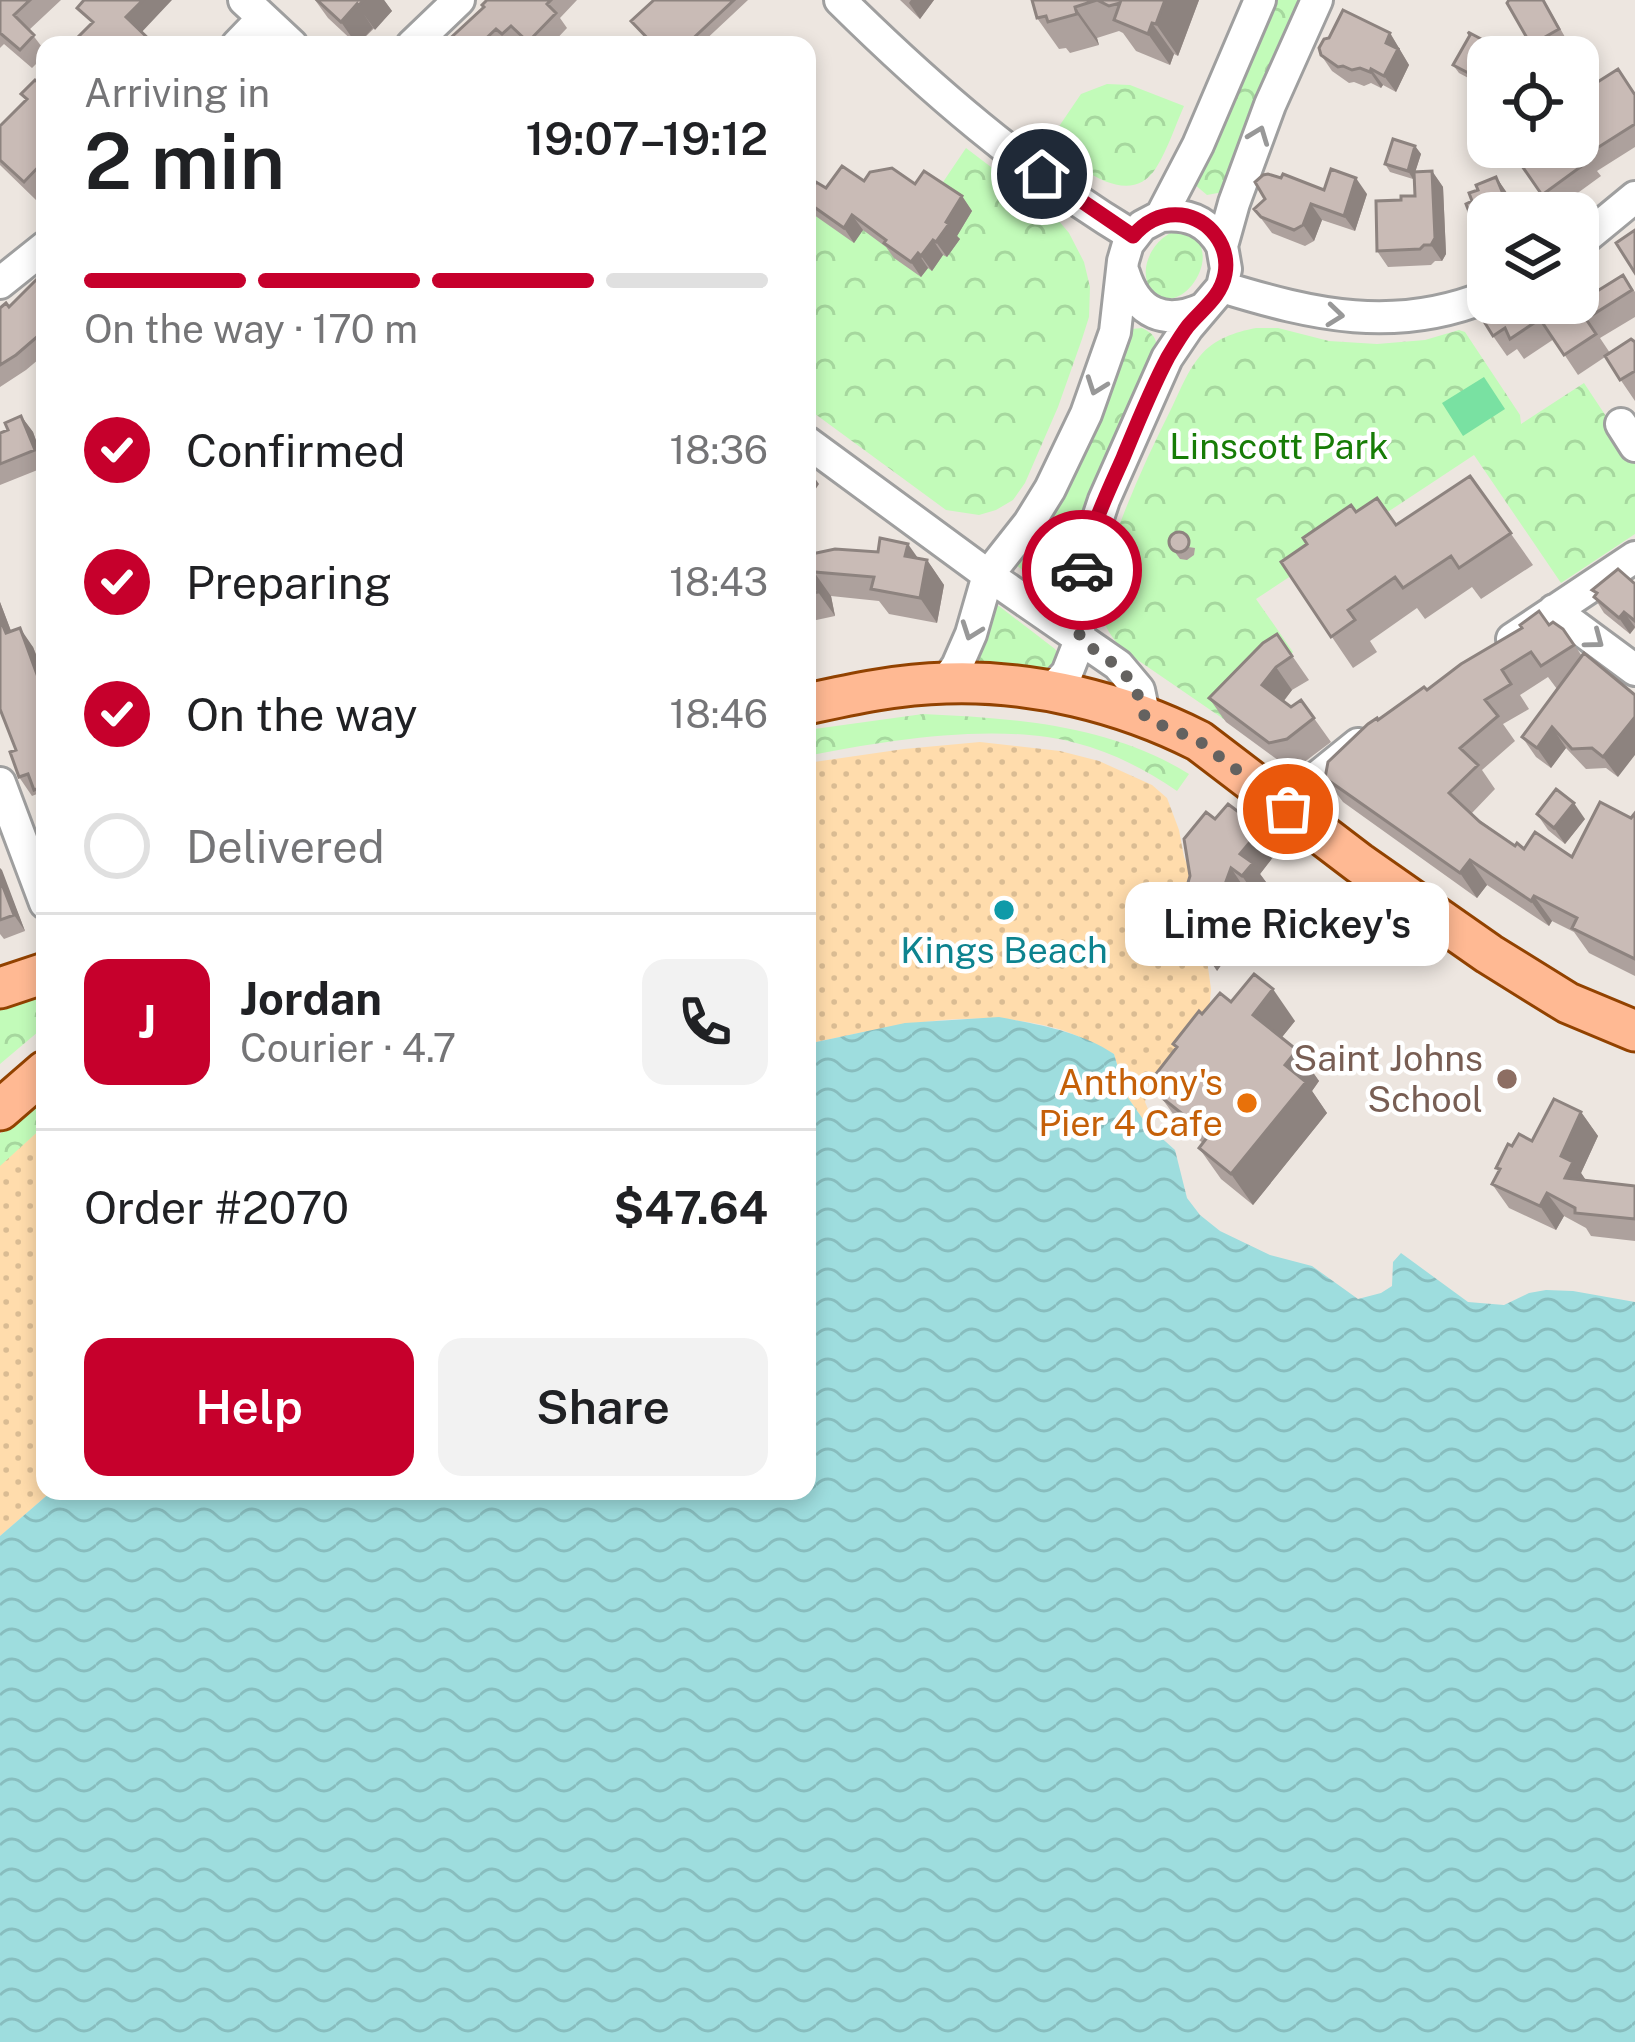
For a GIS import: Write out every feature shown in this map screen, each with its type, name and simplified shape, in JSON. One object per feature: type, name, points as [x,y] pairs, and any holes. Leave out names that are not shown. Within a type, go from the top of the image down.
[{"type":"main road","points":[[816,702],[945,682],[1051,690],[1145,718],[1199,741],[1359,863],[1505,964],[1568,1003],[1635,1031]]},
{"type":"main road","points":[[0,988],[36,976]]},
{"type":"main road","points":[[0,1110],[36,1079]]},
{"type":"street","points":[[421,36],[459,0]]},
{"type":"street","points":[[840,0],[964,115],[1133,236]]},
{"type":"street","points":[[1161,216],[1198,145],[1260,0]]},
{"type":"street","points":[[1222,245],[1256,143],[1317,0]]},
{"type":"street","points":[[254,9],[282,36]]},
{"type":"street","points":[[1599,227],[1635,197]]},
{"type":"street","points":[[945,682],[971,634],[988,575],[1029,523],[1070,451],[1115,332],[1125,254],[1133,236],[1161,216],[1194,218],[1213,231],[1222,245],[1226,269],[1213,297],[1168,358],[1092,534],[1079,589],[1080,640],[1067,673],[1051,690]]},
{"type":"street","points":[[0,283],[36,254]]},
{"type":"street","points":[[1124,272],[1132,295],[1155,313],[1178,317],[1213,297],[1356,317],[1403,316],[1467,302]]},
{"type":"street","points":[[816,449],[1118,665],[1139,690],[1145,718]]},
{"type":"street","points":[[1481,660],[1635,556]]},
{"type":"street","points":[[1554,610],[1635,670]]},
{"type":"street","points":[[1288,809],[1311,783],[1387,724]]},
{"type":"street","points":[[0,783],[36,880]]},
{"type":"sand","name":"Kings Beach","points":[[980,742],[1060,751],[1099,761],[1152,785],[1167,798],[1197,888],[1211,989],[1208,1024],[1164,1074],[1150,1079],[1145,1102],[1153,1121],[1147,1125],[1126,1095],[1114,1054],[1055,1028],[962,1019],[816,1042],[816,762]]},
{"type":"sand","points":[[36,1133],[36,1500],[42,1500],[0,1536],[0,1165]]},
{"type":"green space","points":[[1268,0],[1304,0],[1223,192],[1207,195],[1194,184]]},
{"type":"green space","points":[[1107,84],[1130,85],[1184,106],[1156,168],[1131,185],[1102,180],[1047,144],[1081,94]]},
{"type":"green space","points":[[966,148],[1053,214],[1084,262],[1090,287],[1082,339],[1025,483],[1013,500],[979,515],[946,510],[816,415],[816,201],[939,188]]},
{"type":"green space","points":[[1181,230],[1196,239],[1202,265],[1187,291],[1162,298],[1147,280],[1147,261],[1164,237]]},
{"type":"green space","points":[[1142,328],[1154,336],[1157,351],[1089,499],[1062,593],[1057,596],[1012,562],[1124,335]]},
{"type":"green space","name":"Linscott Park","points":[[1256,328],[1377,344],[1465,332],[1520,415],[1521,424],[1584,383],[1635,460],[1635,534],[1561,583],[1474,455],[1256,599],[1293,652],[1225,720],[1123,650],[1103,620],[1099,594],[1127,506],[1188,373],[1212,345]]},
{"type":"green space","points":[[1484,377],[1505,409],[1463,436],[1442,403]]},
{"type":"green space","points":[[995,603],[1055,649],[1059,655],[1053,670],[971,661]]},
{"type":"green space","points":[[923,714],[1026,722],[1127,745],[1189,774],[1177,791],[1103,751],[1012,734],[906,739],[816,754],[816,729]]},
{"type":"green space","points":[[36,997],[36,1034],[0,1064],[0,1010]]},
{"type":"green space","points":[[36,1104],[36,1133],[0,1166],[0,1134]]},
{"type":"water","points":[[999,1017],[1073,1034],[1101,1046],[1114,1054],[1126,1095],[1147,1125],[1175,1150],[1187,1198],[1200,1215],[1220,1231],[1270,1255],[1312,1266],[1358,1299],[1392,1286],[1393,1262],[1401,1253],[1468,1302],[1504,1305],[1546,1290],[1635,1302],[1635,2042],[0,2042],[0,1536],[42,1500],[816,1500],[816,1042],[905,1023]]},
{"type":"building","points":[[0,0],[30,0],[14,15],[34,35],[20,50],[0,33]]},
{"type":"building","points":[[84,0],[143,0],[126,17],[146,36],[79,36],[93,22],[77,8]]},
{"type":"building","points":[[317,0],[364,0],[341,22]]},
{"type":"building","points":[[487,0],[551,0],[547,4],[556,13],[534,36],[522,36],[511,26],[502,34],[496,29],[489,36],[453,36]]},
{"type":"building","points":[[654,0],[734,0],[696,36],[645,36],[631,21]]},
{"type":"building","points":[[1032,0],[1097,0],[1075,7],[1077,14],[1048,22],[1046,16],[1037,18]]},
{"type":"building","points":[[1097,0],[1165,0],[1148,34],[1114,20],[1120,3],[1109,6]]},
{"type":"building","points":[[1543,0],[1559,29],[1547,36],[1526,36],[1507,3]]},
{"type":"building","points":[[1343,10],[1390,33],[1386,43],[1398,49],[1384,76],[1371,69],[1338,67],[1321,55],[1319,48]]},
{"type":"building","points":[[1467,40],[1467,72],[1453,65]]},
{"type":"building","points":[[1618,69],[1635,95],[1635,124],[1599,147],[1599,81]]},
{"type":"building","points":[[36,81],[36,169],[24,182],[0,160],[0,126],[27,99],[21,94]]},
{"type":"building","points":[[1393,139],[1415,146],[1408,171],[1385,164]]},
{"type":"building","points":[[842,166],[864,181],[870,172],[892,168],[915,184],[924,171],[962,196],[936,242],[911,262],[852,215],[844,228],[816,208],[816,182],[826,188]]},
{"type":"building","points":[[1523,168],[1579,168],[1546,192],[1540,192]]},
{"type":"building","points":[[1331,169],[1356,178],[1344,216],[1311,204],[1303,225],[1294,230],[1261,217],[1254,209],[1265,199],[1255,182],[1263,175],[1281,178],[1283,174],[1324,190]]},
{"type":"building","points":[[1432,171],[1435,238],[1431,245],[1377,251],[1376,201],[1415,196],[1414,172]]},
{"type":"building","points":[[1496,177],[1502,192],[1472,192],[1478,190],[1476,185]]},
{"type":"building","points":[[1635,230],[1635,273],[1616,243]]},
{"type":"building","points":[[1623,275],[1632,290],[1599,311],[1599,290]]},
{"type":"building","points":[[36,280],[36,338],[0,365],[0,308],[6,303],[9,307]]},
{"type":"building","points":[[1486,324],[1532,324],[1510,339],[1505,328],[1493,336]]},
{"type":"building","points":[[1543,324],[1589,324],[1596,334],[1564,355]]},
{"type":"building","points":[[1631,339],[1635,371],[1620,380],[1605,356]]},
{"type":"building","points":[[21,416],[35,450],[0,464],[0,433],[8,430],[5,423]]},
{"type":"building","points":[[1470,476],[1511,533],[1459,568],[1451,556],[1403,588],[1395,577],[1348,610],[1355,620],[1331,637],[1281,562],[1307,544],[1303,538],[1351,505],[1356,512],[1377,498],[1396,525]]},
{"type":"building","points":[[1179,532],[1189,542],[1179,552],[1169,542]]},
{"type":"building","points":[[880,538],[908,544],[905,556],[927,560],[920,598],[871,589],[874,577],[816,572],[816,553],[835,549],[878,552]]},
{"type":"building","points":[[1618,569],[1635,584],[1635,621],[1624,612],[1619,618],[1594,597],[1597,593],[1592,590]]},
{"type":"building","points":[[1539,611],[1549,625],[1553,622],[1563,629],[1574,645],[1541,666],[1531,652],[1502,670],[1511,684],[1485,700],[1498,716],[1460,748],[1478,765],[1449,793],[1515,846],[1524,849],[1535,832],[1572,857],[1600,802],[1631,818],[1635,813],[1635,959],[1572,928],[1577,918],[1534,896],[1531,901],[1470,860],[1460,873],[1325,778],[1328,762],[1368,724],[1522,628]]},
{"type":"building","points":[[0,619],[6,633],[20,628],[36,672],[36,789],[28,774],[19,777],[10,752],[16,750],[0,709]]},
{"type":"building","points":[[1277,634],[1292,656],[1262,685],[1291,707],[1301,700],[1314,718],[1287,739],[1269,743],[1209,698]]},
{"type":"building","points":[[1584,653],[1635,695],[1635,717],[1603,757],[1592,748],[1572,749],[1552,727],[1537,748],[1522,737]]},
{"type":"building","points":[[1556,789],[1574,803],[1554,828],[1537,814]]},
{"type":"building","points":[[1228,804],[1261,829],[1240,854],[1253,863],[1242,876],[1231,868],[1217,906],[1220,921],[1201,947],[1186,889],[1190,876],[1184,839],[1206,812],[1215,819]]},
{"type":"building","points":[[0,879],[14,915],[0,920]]},
{"type":"building","name":"Anthony's Pier 4 Cafe","points":[[1254,974],[1273,989],[1253,1015],[1297,1050],[1285,1065],[1306,1082],[1231,1174],[1199,1148],[1209,1135],[1161,1097],[1166,1090],[1152,1079],[1199,1011],[1202,1014],[1220,993],[1231,1002]]},
{"type":"building","points":[[1554,1099],[1581,1112],[1561,1156],[1573,1162],[1565,1178],[1635,1186],[1635,1219],[1575,1213],[1575,1208],[1547,1193],[1540,1206],[1492,1184],[1508,1144],[1512,1146],[1519,1134],[1532,1141]]},
{"type":"way so far","points":[[1082,570],[1080,640],[1118,665],[1139,690],[1145,718],[1199,741],[1288,809]]},
{"type":"place","name":"Lime Rickey's","points":[[1288,809]]},
{"type":"place","name":"Kings Beach","points":[[1004,910]]},
{"type":"place","name":"Saint Johns School","points":[[1507,1079]]},
{"type":"place","name":"Anthony's Pier 4 Cafe","points":[[1247,1103]]},
{"type":"route","points":[[1042,174],[1133,236],[1161,216],[1194,218],[1213,231],[1226,259],[1222,286],[1168,358],[1140,418],[1104,500],[1082,570]]}]
